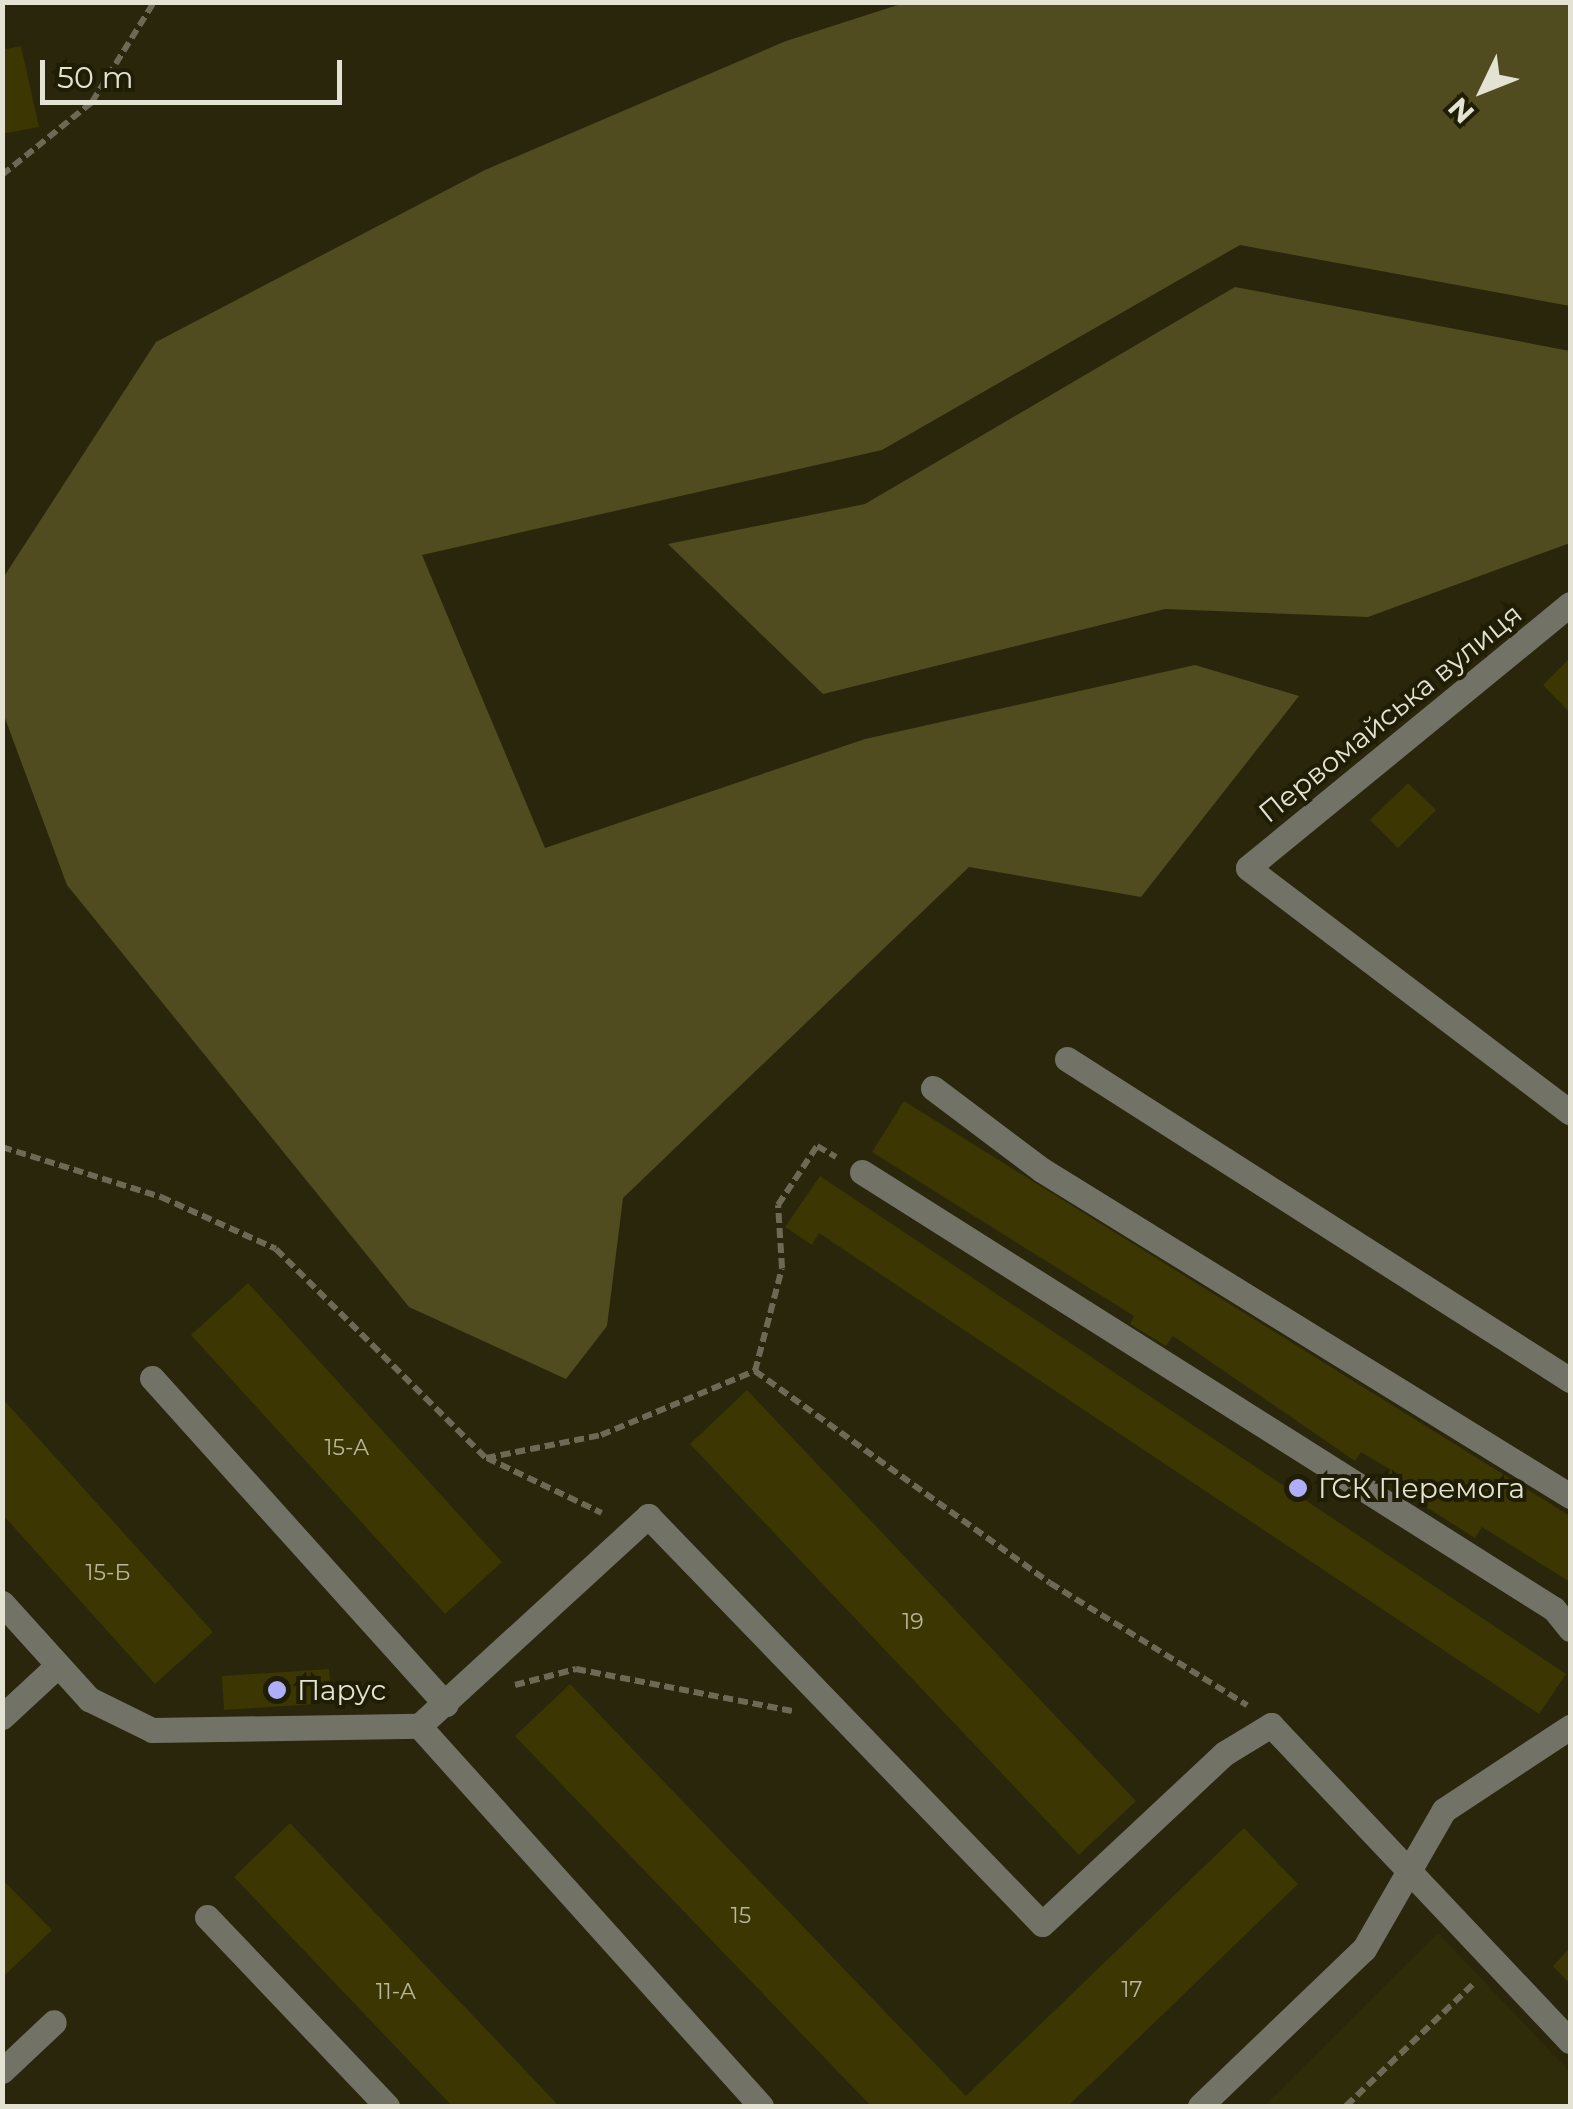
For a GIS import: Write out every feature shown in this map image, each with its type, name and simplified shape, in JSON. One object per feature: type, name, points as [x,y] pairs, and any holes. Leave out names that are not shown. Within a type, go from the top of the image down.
[{"type":"street","name":"Первомайська вулиця","points":[[1570,604],[1248,868],[1570,1112]]},
{"type":"street","points":[[1067,1059],[1570,1380]]},
{"type":"street","points":[[932,1088],[1042,1170],[1570,1496]]},
{"type":"street","points":[[862,1172],[1554,1609],[1570,1629]]},
{"type":"street","points":[[152,1378],[455,1696]]},
{"type":"street","points":[[2,1602],[57,1666],[116,1718],[152,1730],[419,1726],[648,1516],[1042,1924],[1225,1753],[1272,1725],[1404,1871],[1570,2041]]},
{"type":"street","points":[[2,1718],[57,1666]]},
{"type":"street","points":[[419,1726],[761,2106]]},
{"type":"street","points":[[1200,2106],[1364,1949],[1404,1871],[1444,1810],[1570,1727]]},
{"type":"street","points":[[207,1917],[388,2106]]},
{"type":"street","points":[[2,2071],[54,2022]]},
{"type":"path","points":[[2,175],[92,102],[154,2]]},
{"type":"path","points":[[755,1371],[782,1268],[778,1205],[792,1174],[817,1146],[862,1172]]},
{"type":"path","points":[[2,1148],[160,1196],[276,1249],[486,1458],[634,1528]]},
{"type":"path","points":[[486,1458],[601,1435],[755,1371]]},
{"type":"path","points":[[755,1371],[1050,1582],[1272,1725]]},
{"type":"path","points":[[455,1696],[576,1669],[842,1719]]},
{"type":"path","points":[[1346,2106],[1495,1962]]},
{"type":"shaded area","points":[[904,3],[1570,3],[1570,306],[1240,245],[882,450],[422,555],[545,848],[865,739],[1195,665],[1299,696],[1141,897],[969,867],[623,1198],[607,1326],[566,1379],[409,1307],[67,885],[3,713],[3,578],[156,342],[485,170],[786,41]]},
{"type":"shaded area","points":[[1235,287],[1570,351],[1570,543],[1368,617],[1165,609],[823,694],[668,544],[865,504]]},
{"type":"shaded area","points":[[1438,1933],[1570,2072],[1570,2106],[1264,2106]]},
{"type":"building","points":[[21,46],[39,127],[2,134],[2,50]]},
{"type":"building","points":[[1570,658],[1570,713],[1543,685]]},
{"type":"building","points":[[1408,783],[1436,810],[1398,848],[1370,820]]},
{"type":"building","points":[[904,1101],[1570,1516],[1570,1582],[1482,1527],[1475,1538],[1385,1481],[1391,1470],[1361,1452],[1355,1461],[1173,1336],[1166,1346],[1130,1324],[1134,1316],[872,1152]]},
{"type":"building","points":[[820,1176],[1566,1674],[1539,1714],[819,1233],[812,1245],[785,1227]]},
{"type":"building","points":[[248,1283],[502,1562],[445,1614],[191,1335]]},
{"type":"building","points":[[747,1390],[1136,1801],[1079,1855],[690,1444]]},
{"type":"building","points":[[2,1398],[213,1632],[155,1684],[2,1514]]},
{"type":"building","name":"Парус","points":[[329,1669],[332,1703],[224,1710],[222,1676]]},
{"type":"building","points":[[570,1684],[966,2096],[1244,1828],[1298,1884],[1068,2106],[871,2106],[515,1736]]},
{"type":"building","points":[[290,1823],[559,2106],[452,2106],[234,1877]]},
{"type":"building","points":[[2,1879],[52,1930],[2,1978]]},
{"type":"building","points":[[1570,1948],[1570,1984],[1553,1966]]},
{"type":"place","name":"ГСК Перемога","points":[[1298,1488]]},
{"type":"place","name":"Парус","points":[[277,1690]]}]
